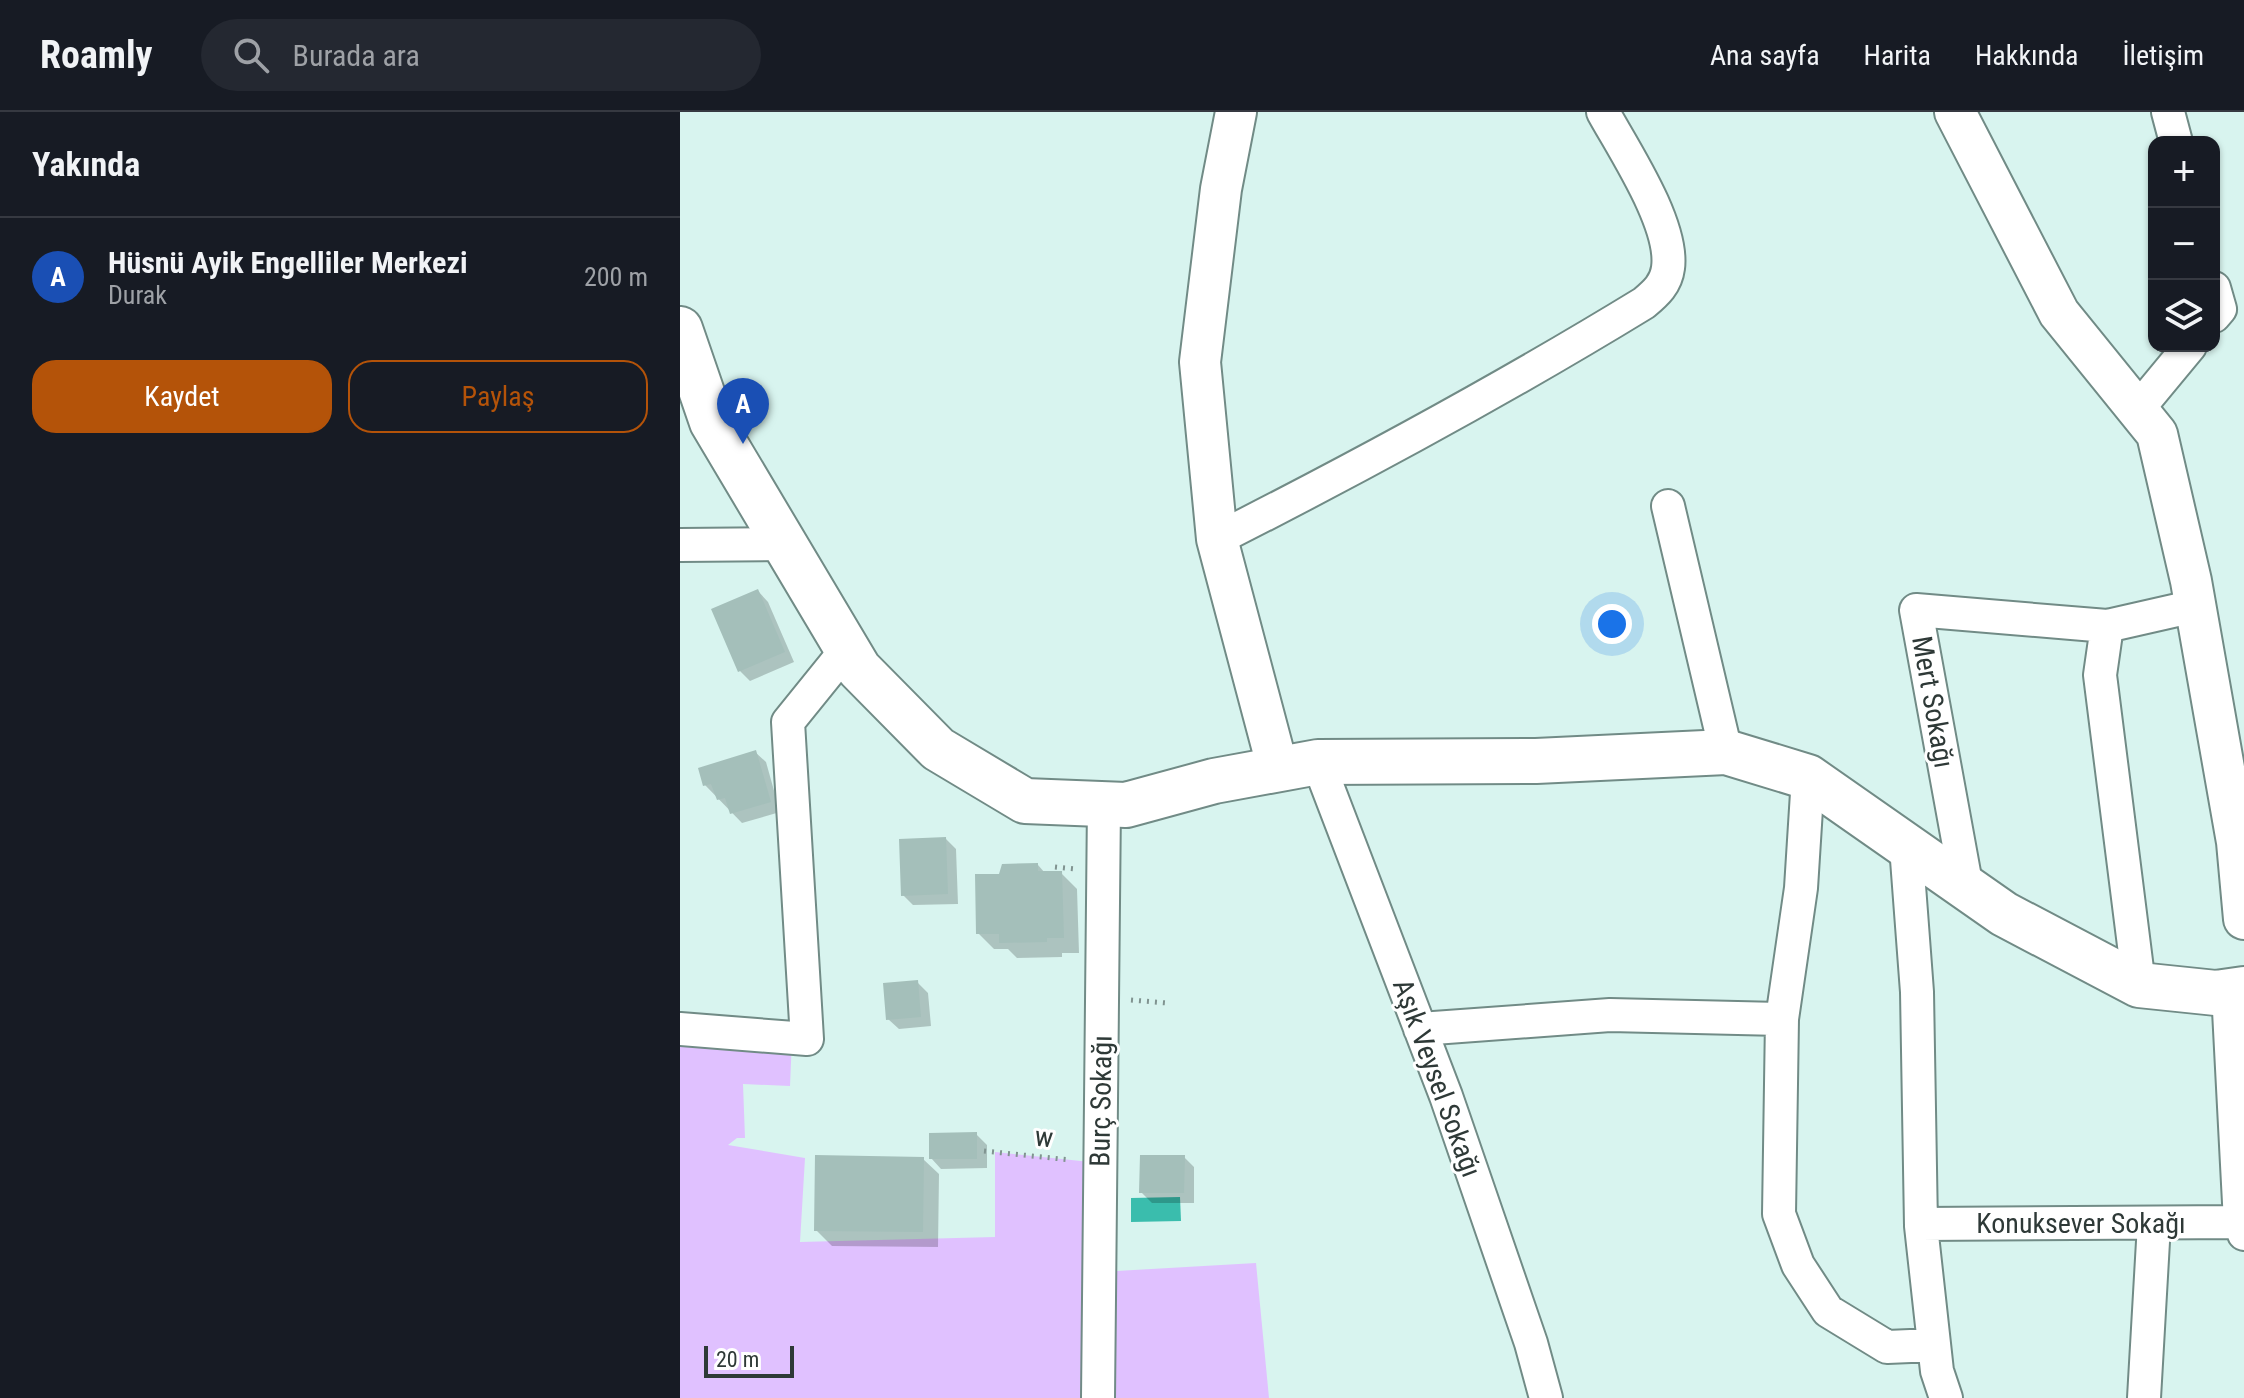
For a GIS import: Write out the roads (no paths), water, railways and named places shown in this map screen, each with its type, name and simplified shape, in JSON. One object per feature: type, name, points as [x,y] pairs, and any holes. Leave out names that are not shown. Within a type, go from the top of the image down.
[{"type":"main road","points":[[680,329],[712,422],[859,669],[938,749],[1025,801],[1126,805],[1214,781],[1298,765],[1536,761],[1726,752],[1808,777],[2004,914],[2139,985],[2216,993],[2236,990]]},
{"type":"street","points":[[1236,112],[1221,189],[1200,362],[1217,539],[1298,765]]},
{"type":"street","points":[[1217,539],[1325,484],[1519,376],[1644,303],[1661,288],[1668,268],[1667,241],[1647,193],[1603,112]]},
{"type":"street","points":[[1955,112],[2059,313],[2157,434],[2195,606],[2237,842],[2244,919]]},
{"type":"street","points":[[2168,112],[2174,136]]},
{"type":"street","points":[[2137,410],[2185,352]]},
{"type":"street","points":[[1668,506],[1726,752]]},
{"type":"street","points":[[680,545],[785,544]]},
{"type":"street","name":"Mert Sokağı","points":[[1967,889],[1916,610],[2107,626],[2195,606]]},
{"type":"street","points":[[2107,626],[2100,675],[2139,985]]},
{"type":"street","points":[[680,1029],[807,1039],[788,722],[847,649]]},
{"type":"street","name":"Aşık Veysel Sokağı","points":[[1298,765],[1420,1029],[1531,1343],[1546,1398]]},
{"type":"street","points":[[1808,777],[1801,888],[1782,1019],[1779,1214],[1798,1265],[1828,1311],[1887,1347],[1934,1345]]},
{"type":"street","name":"Burç Sokağı","points":[[1098,1398],[1104,804]]},
{"type":"street","points":[[1906,846],[1917,992],[1921,1224],[1937,1371],[1946,1398]]},
{"type":"street","points":[[2236,990],[2242,1228]]},
{"type":"street","points":[[1420,1029],[1610,1015],[1782,1019]]},
{"type":"street","name":"Konuksever Sokağı","points":[[1921,1224],[2154,1224],[2242,1228]]},
{"type":"street","points":[[2144,1398],[2154,1224]]},
{"type":"place","name":"Hüsnü Ayik Engelliler Merkezi","points":[[743,444]]}]
